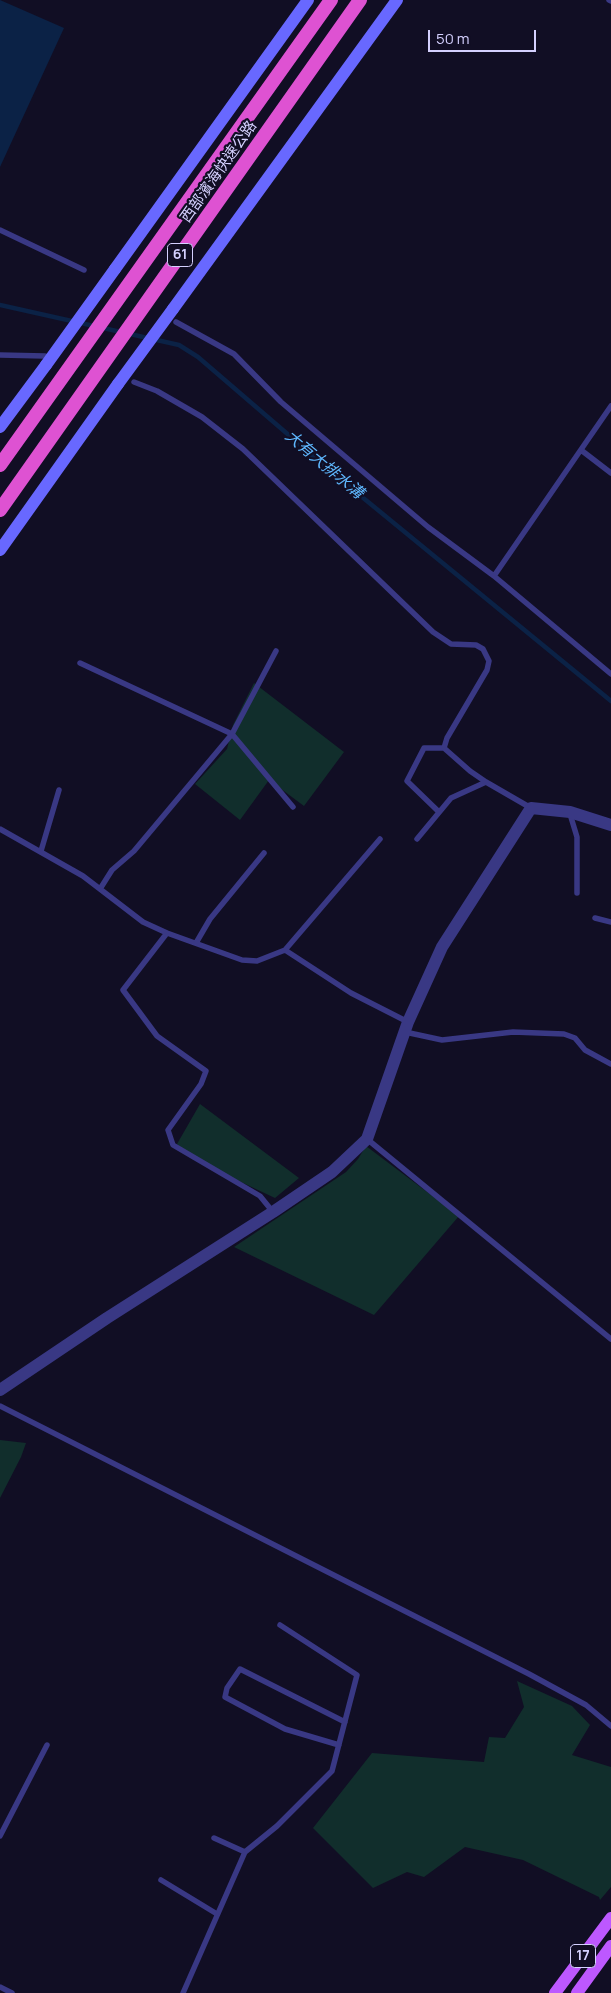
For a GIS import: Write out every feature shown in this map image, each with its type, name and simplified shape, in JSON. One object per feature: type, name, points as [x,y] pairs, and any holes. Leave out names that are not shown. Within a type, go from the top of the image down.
[{"type":"highway","name":"西部濱海快速公路","points":[[0,465],[332,0]]},
{"type":"highway","name":"西部濱海快速公路","points":[[0,510],[360,0]]},
{"type":"main road","points":[[0,426],[45,360],[115,269],[308,0]]},
{"type":"main road","points":[[0,550],[397,0]]},
{"type":"main road","name":"17","points":[[555,1993],[611,1918]]},
{"type":"main road","name":"17","points":[[578,1993],[611,1946]]},
{"type":"street","points":[[0,1390],[332,1172],[366,1139],[406,1027],[442,947],[531,808],[570,812],[611,825]]},
{"type":"lane","points":[[0,230],[84,270]]},
{"type":"lane","points":[[176,322],[234,354],[281,402],[428,527],[494,576],[611,674]]},
{"type":"lane","points":[[0,355],[45,360]]},
{"type":"lane","points":[[134,382],[157,391],[202,417],[243,449],[433,632],[451,644],[476,645],[483,649],[490,661],[488,670],[447,738],[444,748]]},
{"type":"lane","points":[[494,576],[611,406]]},
{"type":"lane","points":[[581,450],[611,473]]},
{"type":"lane","points":[[100,889],[112,870],[134,851],[232,734],[276,652]]},
{"type":"lane","points":[[80,663],[232,734],[293,807]]},
{"type":"lane","points":[[439,812],[407,781],[424,748],[444,748],[470,771],[531,808]]},
{"type":"lane","points":[[417,839],[451,798],[486,782]]},
{"type":"lane","points":[[41,851],[59,790]]},
{"type":"lane","points":[[570,812],[577,837],[577,893]]},
{"type":"lane","points":[[0,829],[83,876],[143,922],[242,960],[258,961],[285,950],[380,839]]},
{"type":"lane","points":[[196,943],[210,919],[264,854]]},
{"type":"lane","points":[[595,918],[611,922]]},
{"type":"lane","points":[[167,932],[123,990],[157,1036],[206,1071],[201,1084],[168,1130],[173,1145],[260,1196],[273,1212]]},
{"type":"lane","points":[[285,950],[406,1027],[442,1040],[513,1032],[564,1034],[575,1038],[585,1050],[611,1064]]},
{"type":"lane","points":[[366,1139],[611,1339]]},
{"type":"lane","points":[[0,1406],[529,1674],[586,1705],[611,1726]]},
{"type":"lane","points":[[182,1993],[245,1852],[283,1820],[332,1771],[339,1745],[357,1675],[280,1625]]},
{"type":"lane","points":[[339,1745],[285,1729],[225,1697],[227,1688],[240,1669],[345,1722]]},
{"type":"lane","points":[[0,1836],[48,1745]]},
{"type":"lane","points":[[214,1838],[245,1852]]},
{"type":"lane","points":[[161,1880],[217,1914]]},
{"type":"lane","points":[[0,1987],[12,1993]]},
{"type":"green space","points":[[254,683],[344,752],[304,806],[269,780],[240,820],[195,784],[227,749],[233,725]]},
{"type":"green space","points":[[200,1104],[299,1178],[275,1198],[192,1159],[177,1144]]},
{"type":"green space","points":[[366,1146],[459,1216],[374,1315],[234,1247],[346,1172],[358,1159]]},
{"type":"green space","points":[[0,1440],[26,1443],[0,1498]]},
{"type":"green space","points":[[517,1681],[572,1706],[590,1725],[572,1755],[611,1767],[611,1887],[600,1900],[599,1897],[523,1860],[465,1847],[424,1877],[407,1872],[373,1888],[313,1828],[372,1753],[484,1762],[489,1737],[505,1738],[524,1707]]},
{"type":"water","points":[[0,0],[64,28],[0,167]]},
{"type":"waterway","name":"大有大排水溝","points":[[0,305],[179,345],[198,357],[334,474],[611,701]]}]
